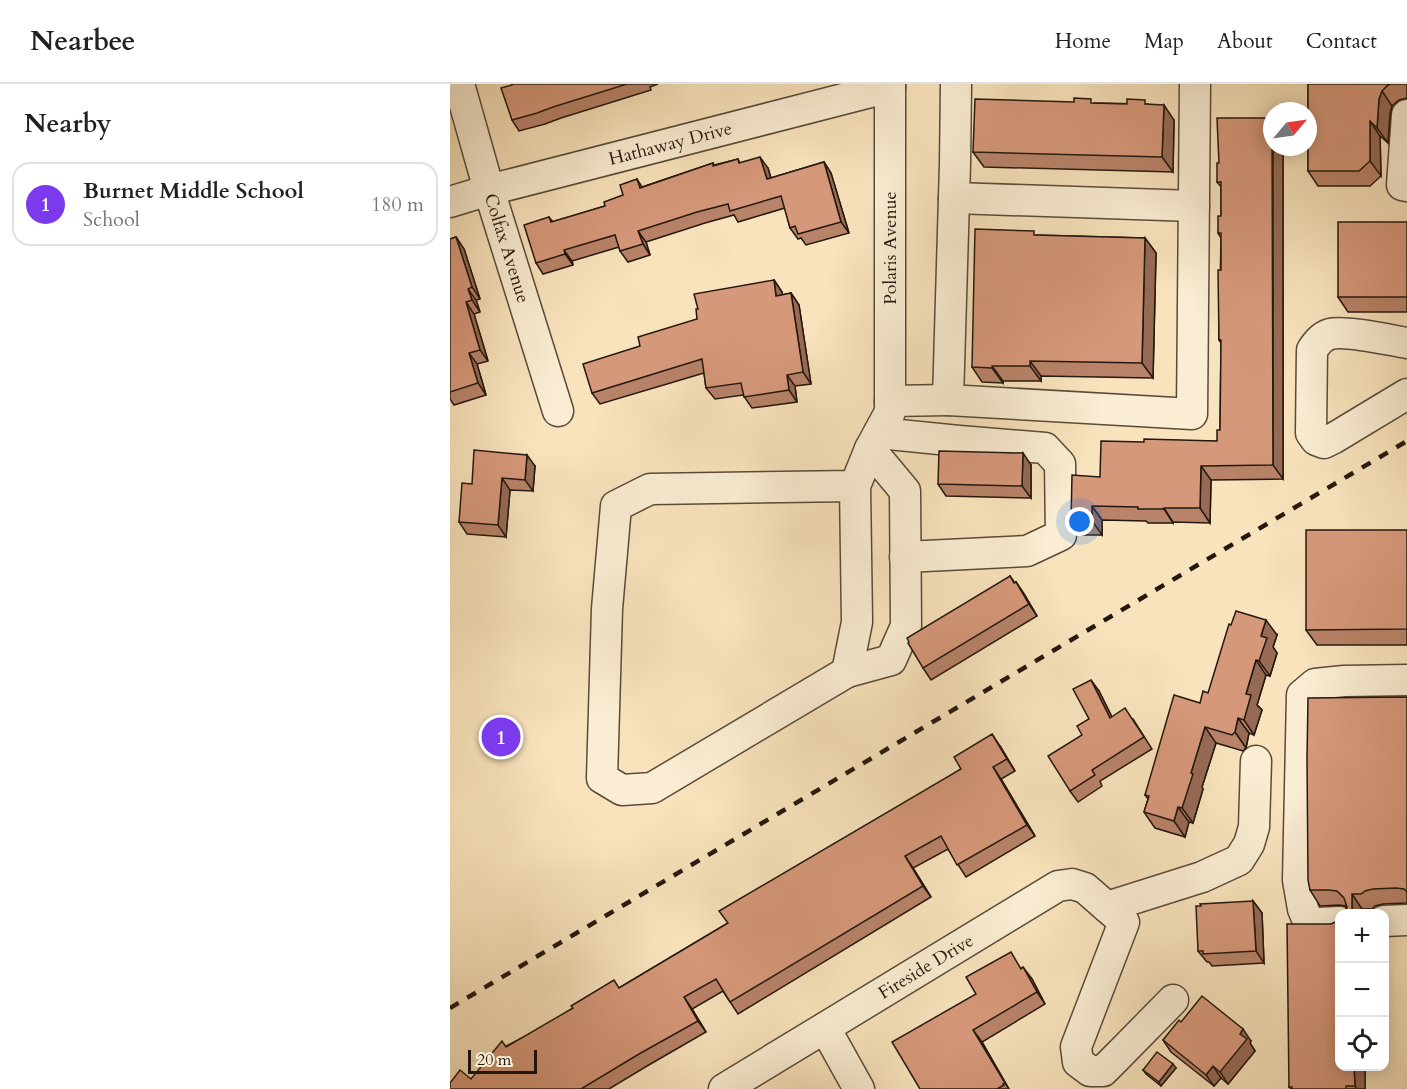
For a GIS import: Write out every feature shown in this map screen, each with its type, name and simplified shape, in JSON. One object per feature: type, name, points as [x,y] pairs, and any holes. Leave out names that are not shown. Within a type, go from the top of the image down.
[{"type":"street","name":"Colfax Avenue","points":[[459,84],[489,190],[558,411]]},
{"type":"street","points":[[948,400],[956,84]]},
{"type":"street","points":[[848,672],[856,622],[855,486],[882,423],[948,400],[1192,414],[1195,84]]},
{"type":"street","name":"Hathaway Drive","points":[[450,202],[890,85]]},
{"type":"street","name":"Polaris Avenue","points":[[882,423],[890,85]]},
{"type":"street","points":[[1407,115],[1402,185],[1407,186]]},
{"type":"street","points":[[954,198],[1194,206]]},
{"type":"street","points":[[1407,343],[1345,333],[1330,334],[1319,340],[1312,350],[1311,433],[1316,440],[1324,443],[1407,394]]},
{"type":"street","points":[[882,423],[959,441],[1045,448],[1060,464],[1061,535],[1027,551],[905,557]]},
{"type":"street","points":[[855,486],[650,489],[616,506],[607,609],[602,778],[622,790],[652,788],[848,672],[891,660],[906,626],[905,491],[882,423]]},
{"type":"street","points":[[1335,922],[1308,921],[1303,909],[1298,880],[1302,695],[1315,684],[1407,680]]},
{"type":"street","points":[[1173,1000],[1103,1071],[1090,1071],[1078,1062],[1076,1047],[1115,915],[1239,860],[1249,844],[1254,827],[1256,761]]},
{"type":"street","name":"Fireside Drive","points":[[724,1089],[1058,886],[1072,884],[1085,888],[1115,915]]},
{"type":"street","points":[[1389,921],[1407,920]]},
{"type":"street","points":[[825,1028],[859,1089]]},
{"type":"building","points":[[512,84],[627,84],[512,120],[501,88]]},
{"type":"building","points":[[1308,84],[1391,84],[1382,91],[1379,99],[1377,128],[1370,121],[1370,161],[1359,171],[1308,171],[1308,156],[1317,156],[1317,102],[1308,102]]},
{"type":"building","points":[[1074,98],[1091,99],[1091,103],[1127,104],[1127,99],[1145,100],[1145,104],[1164,105],[1162,157],[973,152],[975,99],[1074,102]]},
{"type":"building","points":[[1217,118],[1263,118],[1263,156],[1272,156],[1273,465],[1201,466],[1200,508],[1138,509],[1138,507],[1092,506],[1092,521],[1071,521],[1072,475],[1100,477],[1101,441],[1144,442],[1144,439],[1217,441],[1217,430],[1220,430],[1221,340],[1219,340],[1218,270],[1221,270],[1221,233],[1218,233],[1218,216],[1221,216],[1221,182],[1217,182],[1217,163],[1219,163]]},
{"type":"building","points":[[760,157],[767,179],[824,162],[841,222],[798,234],[795,226],[790,228],[781,196],[730,211],[728,204],[638,231],[643,244],[620,251],[615,235],[564,250],[565,254],[536,263],[524,225],[549,217],[551,222],[605,206],[604,202],[623,195],[620,185],[637,179],[640,188],[713,163],[713,166],[738,159],[739,163]]},
{"type":"building","points":[[1338,222],[1407,222],[1407,297],[1338,297]]},
{"type":"building","points":[[975,229],[1034,231],[1034,235],[1145,238],[1142,363],[1030,361],[1030,366],[972,367]]},
{"type":"building","points":[[456,237],[472,287],[468,289],[472,300],[466,302],[480,350],[469,353],[478,383],[450,392],[450,239]]},
{"type":"building","points":[[774,280],[776,296],[791,293],[803,372],[787,375],[789,390],[744,397],[741,383],[706,388],[702,359],[592,393],[583,364],[640,346],[638,337],[697,319],[696,309],[698,309],[694,294]]},
{"type":"building","points":[[474,450],[527,455],[525,480],[502,478],[498,525],[459,522],[462,483],[472,484]]},
{"type":"building","points":[[939,451],[1023,453],[1022,486],[938,484]]},
{"type":"building","points":[[1306,530],[1407,530],[1407,629],[1306,630]]},
{"type":"building","points":[[1010,576],[1029,604],[923,668],[907,638]]},
{"type":"building","points":[[1236,611],[1266,620],[1261,636],[1267,638],[1259,661],[1256,660],[1246,694],[1251,695],[1244,720],[1238,718],[1235,732],[1232,735],[1205,727],[1182,808],[1178,807],[1174,821],[1144,812],[1149,796],[1145,795],[1174,695],[1200,703],[1203,691],[1208,693],[1229,624],[1231,625]]},
{"type":"building","points":[[1091,680],[1110,718],[1125,708],[1144,737],[1092,770],[1095,775],[1070,791],[1048,756],[1082,735],[1077,726],[1089,719],[1073,689]]},
{"type":"building","points":[[1407,697],[1407,892],[1396,888],[1373,889],[1361,894],[1352,894],[1352,909],[1346,909],[1344,898],[1337,891],[1310,890],[1308,880],[1308,698]]},
{"type":"building","points":[[992,734],[1007,759],[993,767],[1027,825],[957,865],[941,836],[905,856],[923,886],[730,1002],[716,979],[684,997],[698,1021],[581,1089],[450,1089],[450,1083],[460,1070],[471,1079],[502,1041],[506,1047],[573,1008],[571,1006],[614,980],[619,988],[728,923],[719,911],[961,769],[954,757]]},
{"type":"building","points":[[1253,901],[1256,951],[1203,954],[1203,951],[1198,951],[1196,906]]},
{"type":"building","points":[[1335,922],[1335,1071],[1354,1071],[1355,1086],[1346,1086],[1346,1089],[1292,1089],[1289,1087],[1287,924]]},
{"type":"building","points":[[1011,952],[1021,969],[1023,967],[1037,992],[973,1030],[1005,1083],[1004,1085],[997,1089],[920,1089],[892,1042],[976,994],[966,977]]},
{"type":"building","points":[[1202,996],[1243,1029],[1240,1034],[1247,1039],[1220,1072],[1213,1066],[1206,1075],[1163,1040]]},
{"type":"building","points":[[1157,1052],[1173,1064],[1159,1082],[1143,1070]]},
{"type":"railway","points":[[450,1008],[1407,441]]},
{"type":"place","name":"Burnet Middle School","points":[[501,737]]}]
